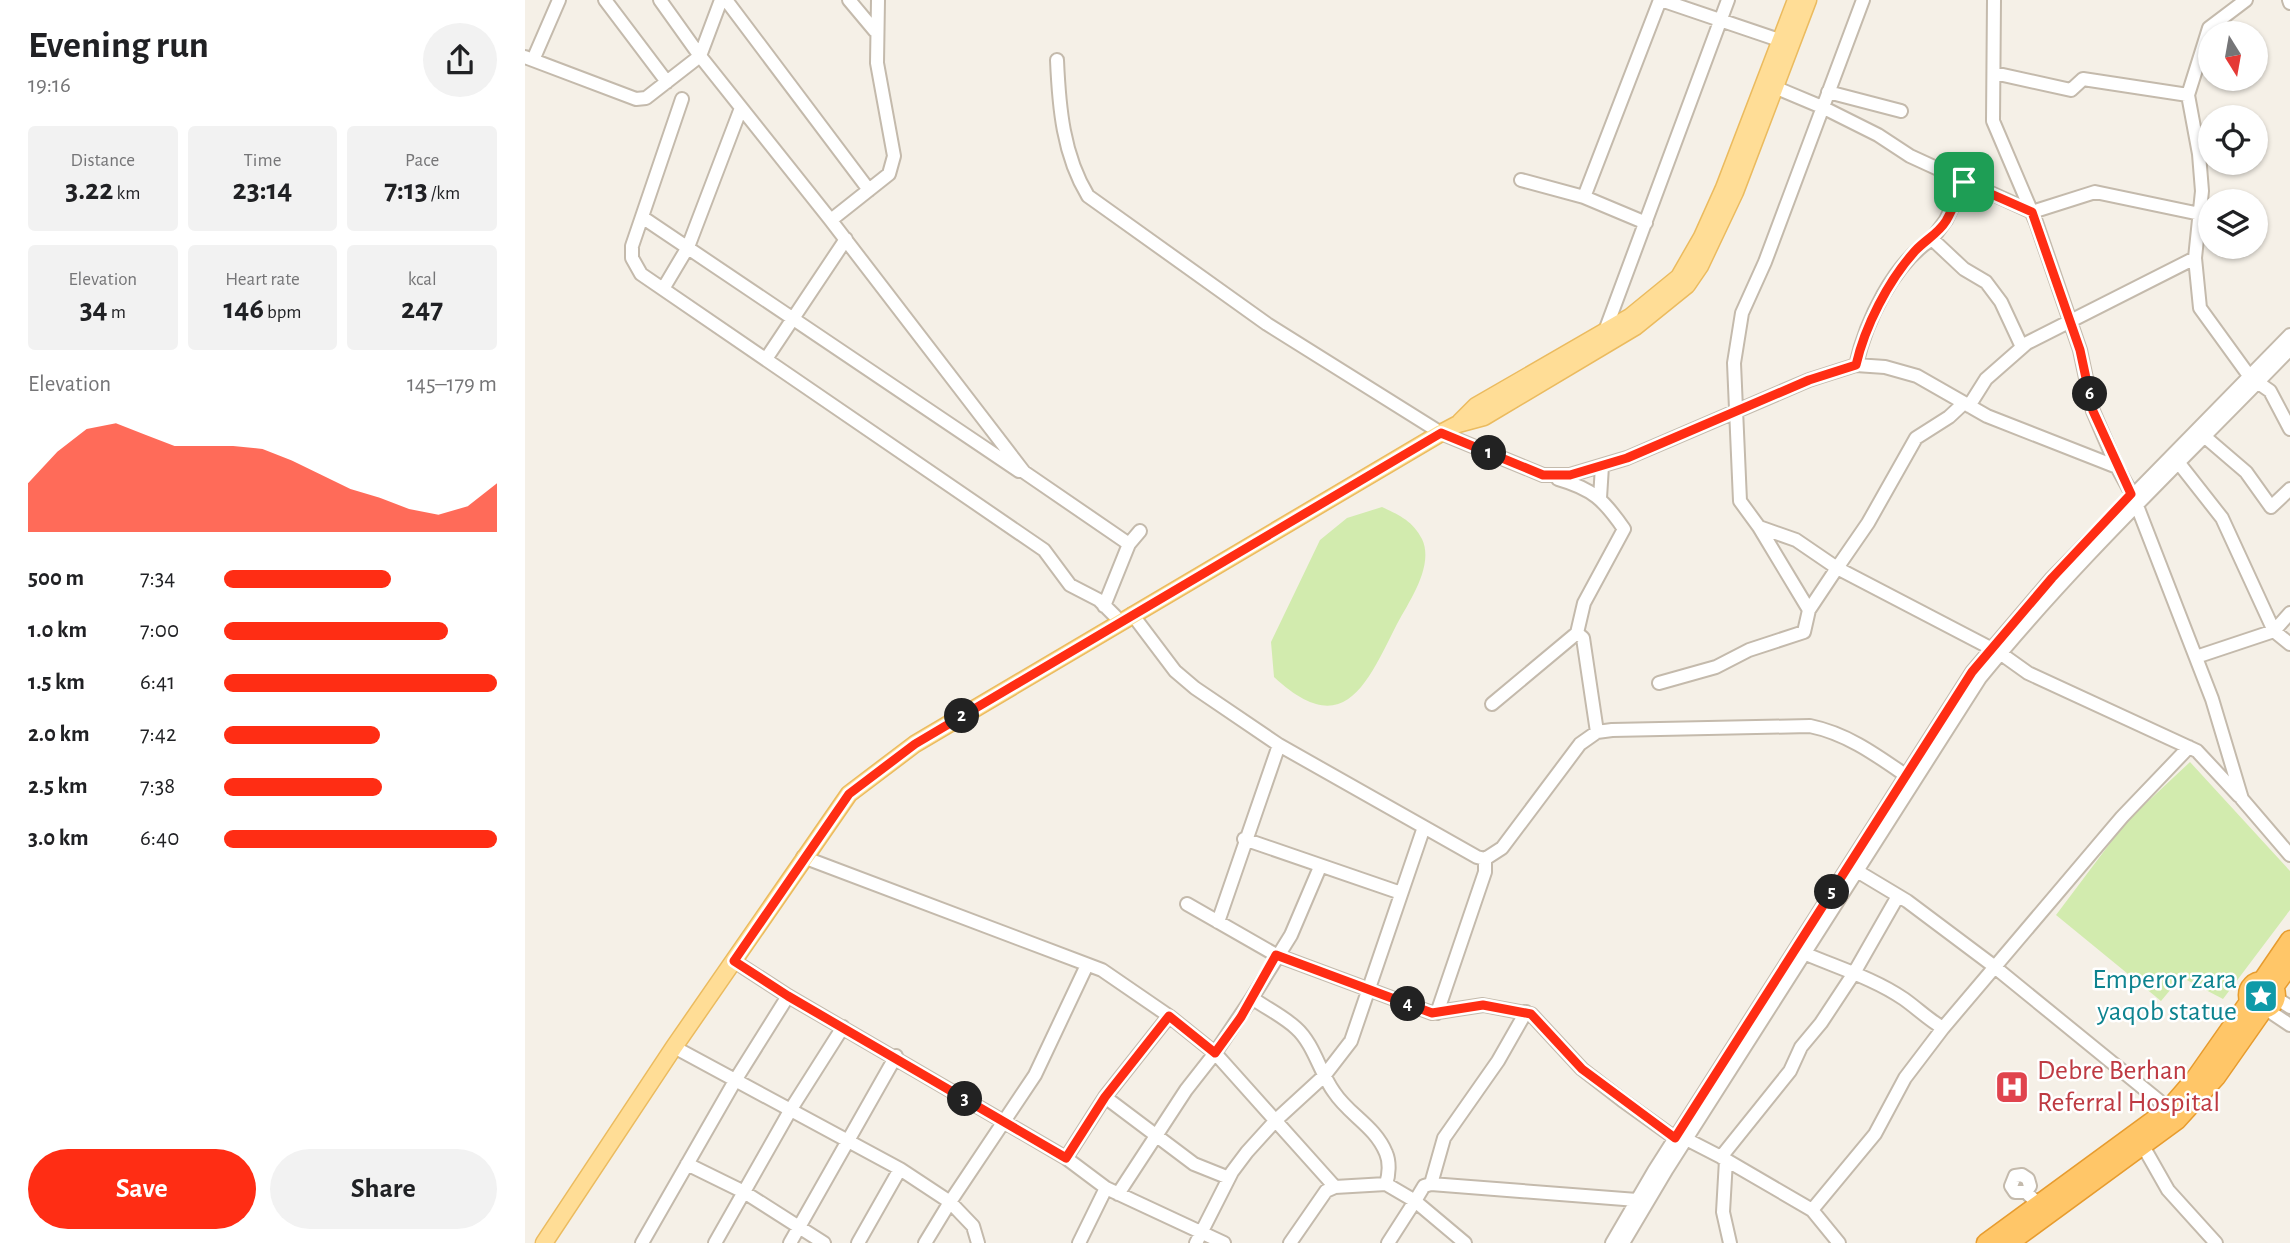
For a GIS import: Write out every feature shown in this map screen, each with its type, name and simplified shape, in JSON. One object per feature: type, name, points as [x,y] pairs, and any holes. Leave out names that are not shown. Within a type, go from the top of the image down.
[{"type":"highway","points":[[1996,1242],[2039,1205],[2169,1108],[2210,1059],[2269,999],[2290,940]]},
{"type":"highway","points":[[1996,1242],[2143,1146],[2198,1099],[2290,965]]},
{"type":"main road","points":[[544,1243],[803,857],[849,794],[866,779],[915,744],[1126,617],[1458,424],[1476,406],[1608,336],[1664,290],[1690,260],[1724,188],[1770,85],[1786,42],[1796,0]]},
{"type":"main road","points":[[1786,42],[1808,0]]},
{"type":"street","points":[[559,0],[529,58],[636,99],[646,98],[699,55],[723,0],[869,190]]},
{"type":"street","points":[[605,0],[667,82]]},
{"type":"street","points":[[660,0],[699,55],[846,239],[1031,479]]},
{"type":"street","points":[[849,0],[875,31]]},
{"type":"street","points":[[831,220],[889,174],[894,156],[877,63],[875,31],[879,0]]},
{"type":"street","points":[[1584,197],[1660,0],[1786,42]]},
{"type":"street","points":[[1608,336],[1646,223],[1728,0]]},
{"type":"street","points":[[1809,610],[1759,527],[1740,501],[1734,363],[1742,313],[1765,262],[1863,0]]},
{"type":"street","points":[[1994,0],[1993,121],[2032,212],[2080,350],[2093,411],[2117,467],[2134,498],[2212,699],[2242,799]]},
{"type":"street","points":[[2200,189],[2199,154],[2188,95],[2209,28],[2246,0]]},
{"type":"street","points":[[1058,60],[1067,150],[1076,176],[1088,196],[1267,324],[1441,433],[1543,475],[1573,483],[1600,498],[1624,529],[1584,603],[1577,633],[1492,704]]},
{"type":"street","points":[[1994,73],[2071,90],[2083,79],[2188,95]]},
{"type":"street","points":[[1770,85],[1822,107],[1964,182],[2032,212],[2095,191],[2198,214]]},
{"type":"street","points":[[1828,92],[1901,111]]},
{"type":"street","points":[[682,99],[642,217],[632,258],[641,274],[1044,550],[1070,585],[1126,617],[1175,671],[1279,746],[1485,859]]},
{"type":"street","points":[[663,289],[688,247],[741,108]]},
{"type":"street","points":[[1521,180],[1584,197],[1646,223]]},
{"type":"street","points":[[1856,365],[1861,342],[1896,276],[1916,250],[1932,239],[1946,220],[1964,182]]},
{"type":"street","points":[[642,217],[1129,544]]},
{"type":"street","points":[[2198,232],[2195,258],[2200,307],[2254,380],[2270,391],[2290,429]]},
{"type":"street","points":[[766,359],[846,239]]},
{"type":"street","points":[[1932,239],[1964,269],[1986,282],[2001,302],[2022,347]]},
{"type":"street","points":[[1659,682],[1716,667],[1749,650],[1804,632],[1809,610],[1868,523],[1916,438],[1966,404],[1986,379],[2022,347],[2069,320],[2195,258]]},
{"type":"street","points":[[2134,498],[2178,462],[2204,436],[2290,335]]},
{"type":"street","points":[[1623,1243],[1681,1139],[1910,778],[1996,651],[2052,578],[2254,380],[2290,349]]},
{"type":"street","points":[[1543,475],[1570,475],[1602,466],[1809,380],[1856,365],[1885,367],[1917,376],[1966,404],[2117,467]]},
{"type":"street","points":[[2204,436],[2246,472],[2271,507],[2290,489]]},
{"type":"street","points":[[2178,462],[2222,518],[2274,631],[2290,644]]},
{"type":"street","points":[[1600,498],[1602,466]]},
{"type":"street","points":[[1759,527],[1796,540],[1837,568],[1996,651],[2028,673],[2197,751],[2290,855]]},
{"type":"street","points":[[1104,606],[1129,544],[1140,531]]},
{"type":"street","points":[[2196,657],[2274,631],[2290,613]]},
{"type":"street","points":[[1577,633],[1583,638],[1597,732]]},
{"type":"street","points":[[1485,859],[1502,848],[1580,744],[1597,732],[1628,728],[1809,726],[1831,730],[1854,741],[1910,778]]},
{"type":"street","points":[[1217,922],[1244,839],[1279,746]]},
{"type":"street","points":[[1812,1210],[1875,1134],[1905,1078],[1943,1028],[2122,817],[2189,747]]},
{"type":"street","points":[[1198,1238],[1229,1178],[1247,1152],[1276,1120],[1324,1076],[1351,1041],[1424,827]]},
{"type":"street","points":[[1244,839],[1401,893]]},
{"type":"street","points":[[803,857],[1102,970],[1169,1016],[1215,1053],[1335,1187]]},
{"type":"street","points":[[1437,1013],[1485,872],[1485,859]]},
{"type":"street","points":[[1118,1194],[1252,998],[1304,910],[1320,867]]},
{"type":"street","points":[[1853,868],[1898,895],[1995,967],[2169,1108]]},
{"type":"street","points":[[1612,1243],[1637,1200],[1806,954],[1853,868]]},
{"type":"street","points":[[1730,1243],[1723,1212],[1724,1159],[1790,1071],[1801,1047],[1821,1023],[1854,973],[1898,895]]},
{"type":"street","points":[[1187,904],[1276,955],[1437,1013],[1483,1005],[1531,1014],[1582,1069],[1681,1139],[1724,1159],[1812,1210],[1839,1243]]},
{"type":"street","points":[[1806,954],[1854,973],[1905,1000],[1921,1015],[1943,1028]]},
{"type":"street","points":[[734,961],[788,996],[896,1056],[1066,1158],[1106,1188],[1198,1238],[1224,1243]]},
{"type":"street","points":[[925,1243],[1035,1075],[1087,965]]},
{"type":"street","points":[[642,1243],[736,1079],[788,996]]},
{"type":"street","points":[[1252,998],[1296,1028],[1307,1041],[1324,1076],[1346,1108],[1367,1124],[1386,1153],[1389,1175],[1386,1184]]},
{"type":"street","points":[[2269,999],[2290,1025]]},
{"type":"street","points":[[1431,1184],[1444,1138],[1498,1061],[1526,1012]]},
{"type":"street","points":[[1066,1158],[1105,1097],[1169,1016]]},
{"type":"street","points":[[715,1243],[791,1108],[843,1027]]},
{"type":"street","points":[[674,1047],[900,1169],[950,1202],[973,1226],[978,1243]]},
{"type":"street","points":[[790,1243],[896,1056]]},
{"type":"street","points":[[1105,1097],[1194,1164],[1229,1178]]},
{"type":"street","points":[[2143,1146],[2168,1190],[2215,1243]]},
{"type":"street","points":[[687,1164],[744,1192],[824,1243]]},
{"type":"street","points":[[858,1243],[900,1169]]},
{"type":"street","points":[[1290,1243],[1326,1191],[1335,1187],[1349,1189],[1386,1184],[1415,1201],[1465,1243]]},
{"type":"street","points":[[1388,1243],[1419,1192],[1431,1184],[1637,1200]]},
{"type":"street","points":[[1079,1243],[1106,1188]]},
{"type":"street","points":[[2026,1192],[2039,1205]]},
{"type":"green space","points":[[1382,507],[1405,519],[1422,539],[1425,561],[1422,573],[1384,650],[1361,686],[1349,699],[1334,705],[1317,704],[1297,695],[1274,677],[1271,642],[1320,540],[1347,518]]},
{"type":"green space","points":[[2190,762],[2290,871],[2290,910],[2223,999],[2181,977],[2161,1001],[2056,915],[2126,822]]},
{"type":"place","name":"Emperor zara yaqob statue","points":[[2261,996]]},
{"type":"place","name":"Debre Berhan Referral Hospital","points":[[2012,1087]]},
{"type":"route","points":[[1964,182],[2032,212],[2080,350],[2093,411],[2131,494],[2052,578],[1972,672],[1675,1138],[1582,1069],[1531,1014],[1483,1005],[1432,1013],[1276,955],[1241,1017],[1215,1053],[1169,1016],[1105,1097],[1066,1158],[896,1056],[788,996],[734,961],[803,857],[849,794],[866,779],[915,744],[1441,433],[1543,475],[1570,475],[1627,458],[1809,380],[1856,365],[1861,342],[1896,276],[1916,250],[1932,239],[1946,220],[1964,182]]}]
